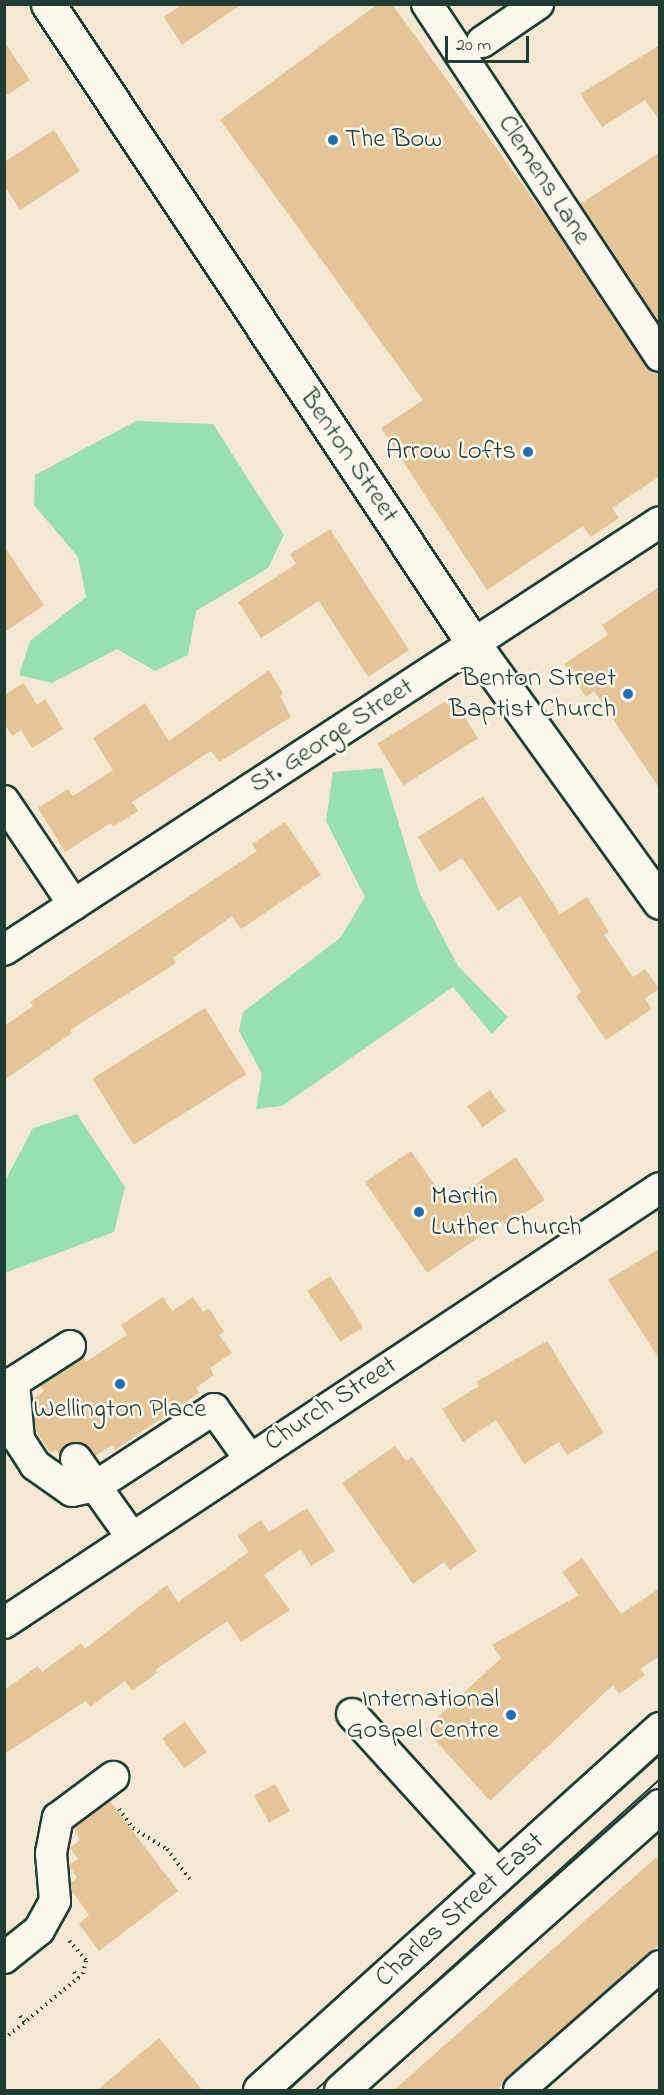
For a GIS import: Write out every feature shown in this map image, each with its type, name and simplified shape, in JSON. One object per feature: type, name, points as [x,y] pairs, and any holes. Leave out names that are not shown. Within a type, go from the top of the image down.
[{"type":"main road","name":"Benton Street","points":[[48,4],[473,643],[660,902]]},
{"type":"main road","name":"Charles Street East","points":[[260,2091],[660,1729]]},
{"type":"main road","name":"Charles Street East","points":[[341,2091],[660,1806]]},
{"type":"street","name":"Clemens Lane","points":[[427,4],[660,356]]},
{"type":"street","points":[[482,42],[538,4]]},
{"type":"street","name":"St. George Street","points":[[4,950],[660,522]]},
{"type":"street","points":[[4,801],[74,905]]},
{"type":"street","name":"Church Street","points":[[4,1623],[131,1536],[660,1188]]},
{"type":"street","points":[[70,1346],[14,1382],[19,1440],[35,1465],[72,1491],[96,1486],[214,1408],[249,1458]]},
{"type":"street","points":[[76,1459],[131,1536]]},
{"type":"street","points":[[352,1714],[498,1875]]},
{"type":"street","points":[[4,1958],[39,1930],[55,1901],[51,1853],[58,1818],[114,1791]]},
{"type":"street","points":[[519,2091],[660,1966]]},
{"type":"path","points":[[114,1791],[133,1828],[167,1849],[190,1880]]},
{"type":"path","points":[[4,2039],[78,1978],[86,1960],[66,1937],[66,1929]]},
{"type":"path","points":[[74,1972],[78,1978]]},
{"type":"path","points":[[20,2016],[25,2022]]},
{"type":"green space","points":[[136,421],[213,424],[284,535],[268,568],[196,611],[188,655],[155,671],[117,649],[52,683],[19,675],[30,641],[86,597],[78,557],[34,505],[35,475]]},
{"type":"green space","points":[[382,768],[420,894],[458,966],[508,1017],[492,1034],[453,987],[282,1106],[256,1109],[262,1074],[239,1031],[243,1012],[340,938],[365,897],[326,821],[333,772]]},
{"type":"green space","points":[[77,1114],[125,1187],[114,1232],[5,1273],[5,1181],[33,1128]]},
{"type":"building","points":[[183,4],[242,4],[182,45],[164,17]]},
{"type":"building","points":[[378,4],[392,4],[552,225],[646,366],[660,373],[660,476],[612,508],[619,518],[591,537],[583,526],[487,590],[381,428],[423,400],[220,120]]},
{"type":"building","points":[[4,41],[30,80],[4,97]]},
{"type":"building","points":[[660,45],[660,121],[645,100],[602,127],[580,94]]},
{"type":"building","points":[[54,130],[80,171],[20,210],[4,185],[4,162]]},
{"type":"building","points":[[660,152],[660,324],[580,204]]},
{"type":"building","points":[[330,529],[409,650],[368,677],[319,601],[261,638],[238,602],[296,564],[290,554]]},
{"type":"building","points":[[4,546],[44,605],[4,633]]},
{"type":"building","name":"Benton Street Baptist Church","points":[[660,586],[660,789],[594,691],[586,697],[564,664],[608,635],[602,625]]},
{"type":"building","points":[[269,670],[283,693],[280,696],[291,717],[219,762],[211,751],[132,802],[138,811],[113,827],[111,823],[65,852],[38,808],[68,789],[73,796],[113,770],[93,738],[145,703],[169,741]]},
{"type":"building","points":[[24,683],[37,705],[45,699],[63,729],[32,748],[21,730],[12,736],[4,723],[4,695]]},
{"type":"building","points":[[452,697],[478,739],[403,785],[377,744]]},
{"type":"building","points":[[483,796],[560,914],[587,897],[609,932],[604,935],[633,977],[645,969],[659,989],[645,998],[652,1009],[606,1040],[576,996],[581,992],[520,896],[498,911],[462,858],[440,872],[418,837]]},
{"type":"building","points":[[285,822],[321,875],[241,929],[232,916],[173,958],[176,963],[70,1030],[72,1033],[4,1080],[4,1026],[33,1006],[30,1002],[257,851],[252,844]]},
{"type":"building","points":[[205,1008],[246,1074],[134,1145],[92,1078]]},
{"type":"building","points":[[490,1090],[505,1111],[483,1127],[467,1106]]},
{"type":"building","points":[[411,1151],[447,1203],[516,1157],[545,1200],[506,1226],[502,1221],[427,1273],[365,1182]]},
{"type":"building","points":[[660,1248],[660,1360],[608,1280]]},
{"type":"building","points":[[330,1276],[363,1327],[341,1342],[307,1291]]},
{"type":"building","name":"Wellington Place","points":[[163,1297],[172,1311],[193,1297],[203,1312],[209,1308],[224,1332],[219,1335],[232,1353],[210,1368],[214,1375],[196,1388],[199,1393],[115,1450],[112,1445],[95,1456],[84,1444],[75,1442],[66,1445],[60,1455],[56,1450],[51,1453],[35,1430],[33,1399],[44,1391],[40,1386],[83,1357],[86,1362],[127,1335],[121,1325]]},
{"type":"building","points":[[547,1341],[604,1433],[567,1455],[559,1442],[524,1464],[496,1420],[463,1442],[442,1409],[479,1386],[476,1382]]},
{"type":"building","points":[[395,1446],[406,1461],[412,1457],[477,1551],[450,1570],[444,1562],[413,1584],[342,1483]]},
{"type":"building","points":[[307,1508],[335,1551],[311,1566],[301,1549],[264,1575],[290,1610],[241,1642],[227,1621],[155,1670],[157,1673],[132,1691],[125,1681],[90,1707],[86,1701],[4,1754],[4,1690],[38,1666],[42,1672],[81,1643],[85,1649],[167,1585],[178,1602],[249,1552],[238,1536],[261,1520],[269,1532]]},
{"type":"building","name":"International Gospel Centre","points":[[582,1558],[621,1614],[660,1588],[660,1656],[640,1669],[645,1675],[619,1694],[613,1685],[490,1801],[425,1729],[501,1658],[492,1645],[579,1595],[562,1572]]},
{"type":"building","points":[[185,1722],[207,1752],[184,1768],[162,1738]]},
{"type":"building","points":[[275,1784],[290,1811],[269,1823],[254,1796]]},
{"type":"building","points":[[110,1801],[178,1891],[99,1951],[79,1924],[89,1915],[72,1891],[71,1883],[77,1878],[69,1865],[78,1859],[70,1848],[80,1840],[74,1828]]},
{"type":"building","points":[[660,1854],[660,1944],[508,2077],[497,2091],[393,2091]]},
{"type":"building","points":[[159,2038],[203,2091],[96,2091]]},
{"type":"tram line","points":[[287,2090],[660,1755]]},
{"type":"tram line","points":[[316,2090],[660,1779]]},
{"type":"place","name":"The Bow","points":[[333,140]]},
{"type":"place","name":"Arrow Lofts","points":[[528,452]]},
{"type":"place","name":"Benton Street Baptist Church","points":[[628,694]]},
{"type":"place","name":"Martin Luther Church","points":[[419,1212]]},
{"type":"place","name":"Wellington Place","points":[[120,1384]]},
{"type":"place","name":"International Gospel Centre","points":[[511,1715]]}]
